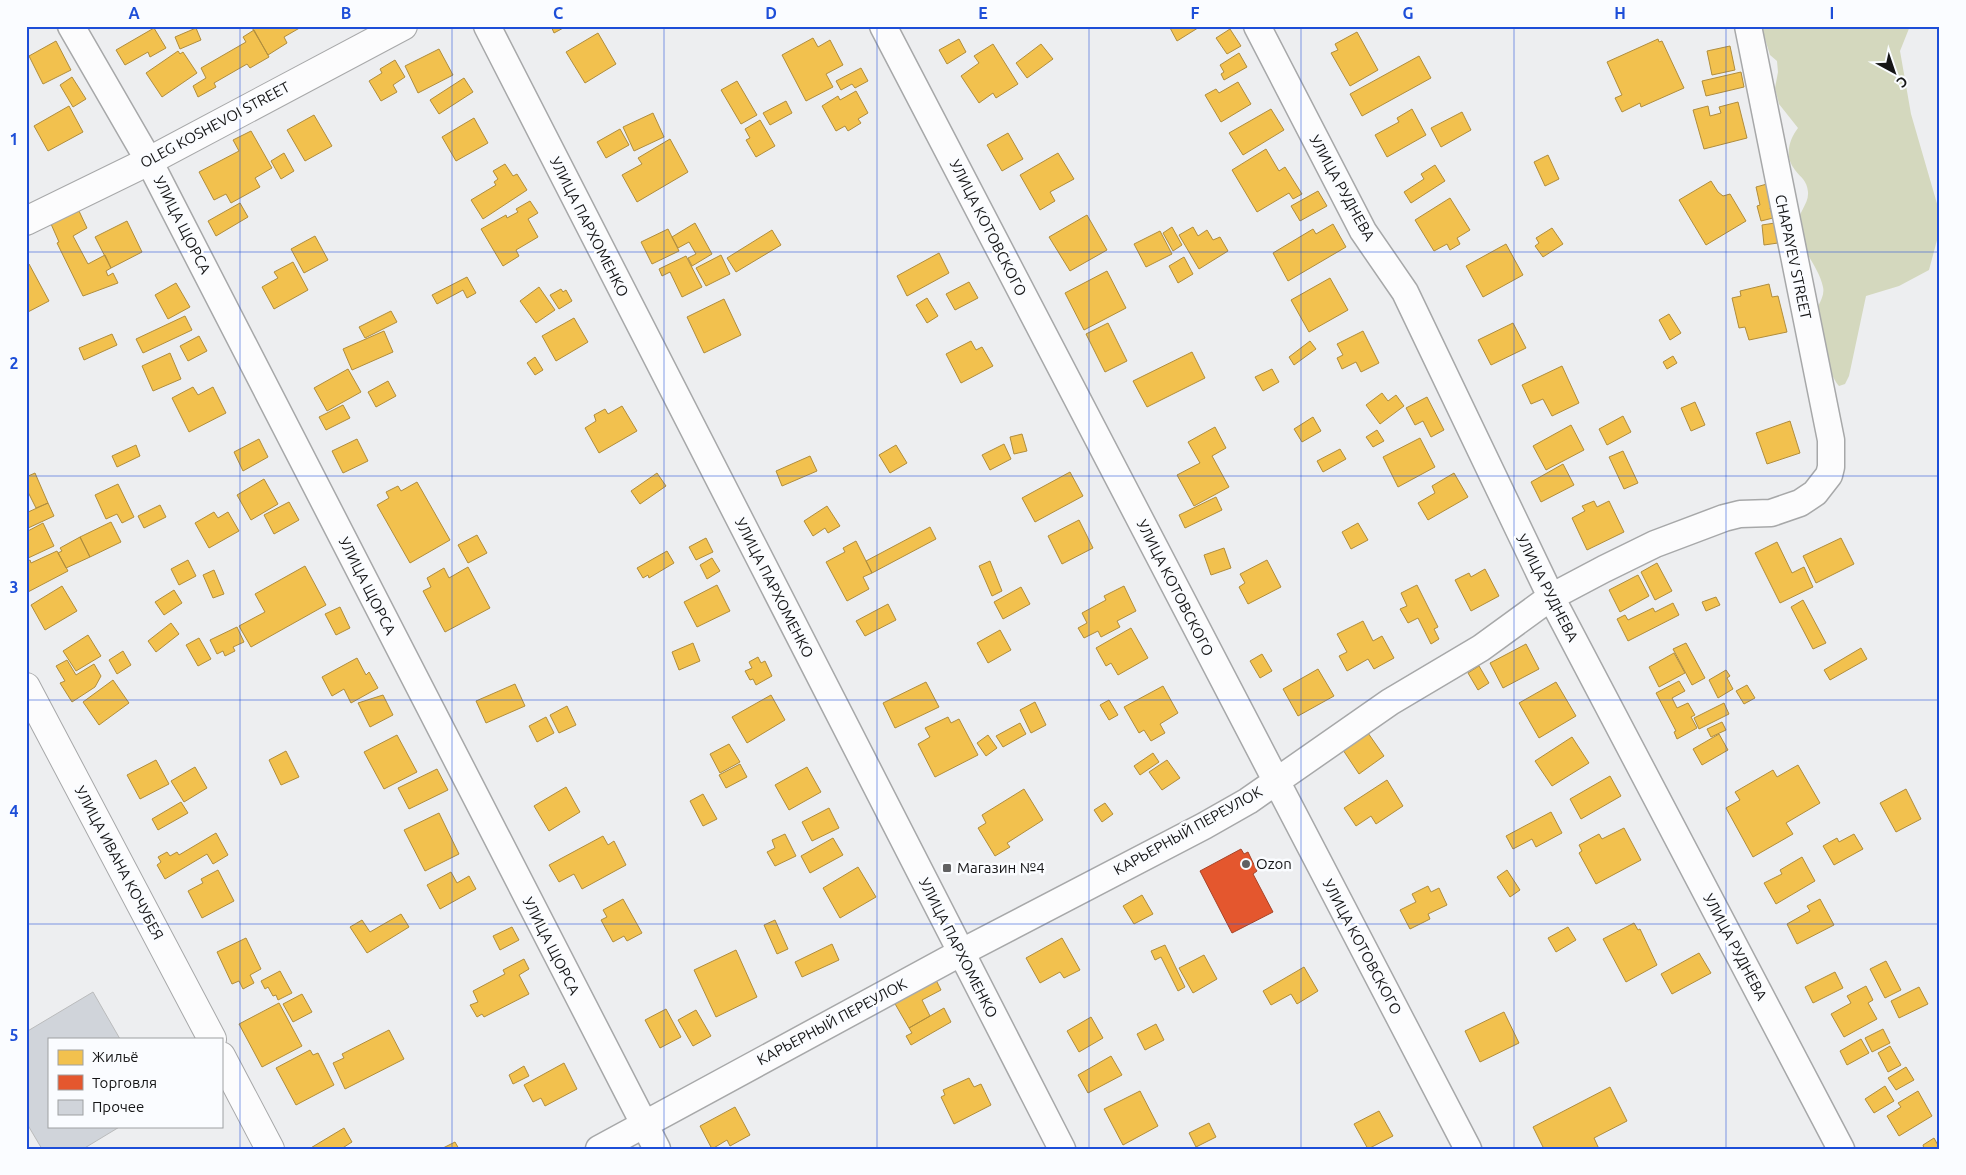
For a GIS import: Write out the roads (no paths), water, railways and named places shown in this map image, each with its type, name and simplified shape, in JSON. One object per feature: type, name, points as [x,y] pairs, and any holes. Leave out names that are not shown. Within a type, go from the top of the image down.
[{"type":"street","name":"УЛИЦА ЩОРСА","points":[[71,26],[149,161],[657,1149]]},
{"type":"street","name":"OLEG KOSHEVOI STREET","points":[[26,221],[149,161],[403,26]]},
{"type":"street","name":"УЛИЦА ПАРХОМЕНКО","points":[[487,26],[1062,1149]]},
{"type":"street","name":"УЛИЦА КОТОВСКОГО","points":[[883,26],[1468,1149]]},
{"type":"street","name":"УЛИЦА РУДНЕВА","points":[[1257,26],[1363,231],[1405,292],[1551,598],[1841,1149]]},
{"type":"street","name":"CHAPAYEV STREET","points":[[1748,26],[1831,440],[1831,467],[1822,485]]},
{"type":"street","name":"КАРЬЕРНЫЙ ПЕРЕУЛОК","points":[[599,1149],[960,953],[1204,826],[1248,801],[1390,702],[1497,637],[1551,598],[1655,544],[1724,518],[1740,514],[1770,513],[1788,507],[1808,498],[1822,485]]},
{"type":"street","name":"УЛИЦА ИВАНА КОЧУБЕЯ","points":[[26,687],[211,1038]]},
{"type":"street","points":[[222,1058],[270,1149]]},
{"type":"place","name":"Ozon","points":[[1246,864]]},
{"type":"place","name":"Магазин №4","points":[[947,868]]}]
